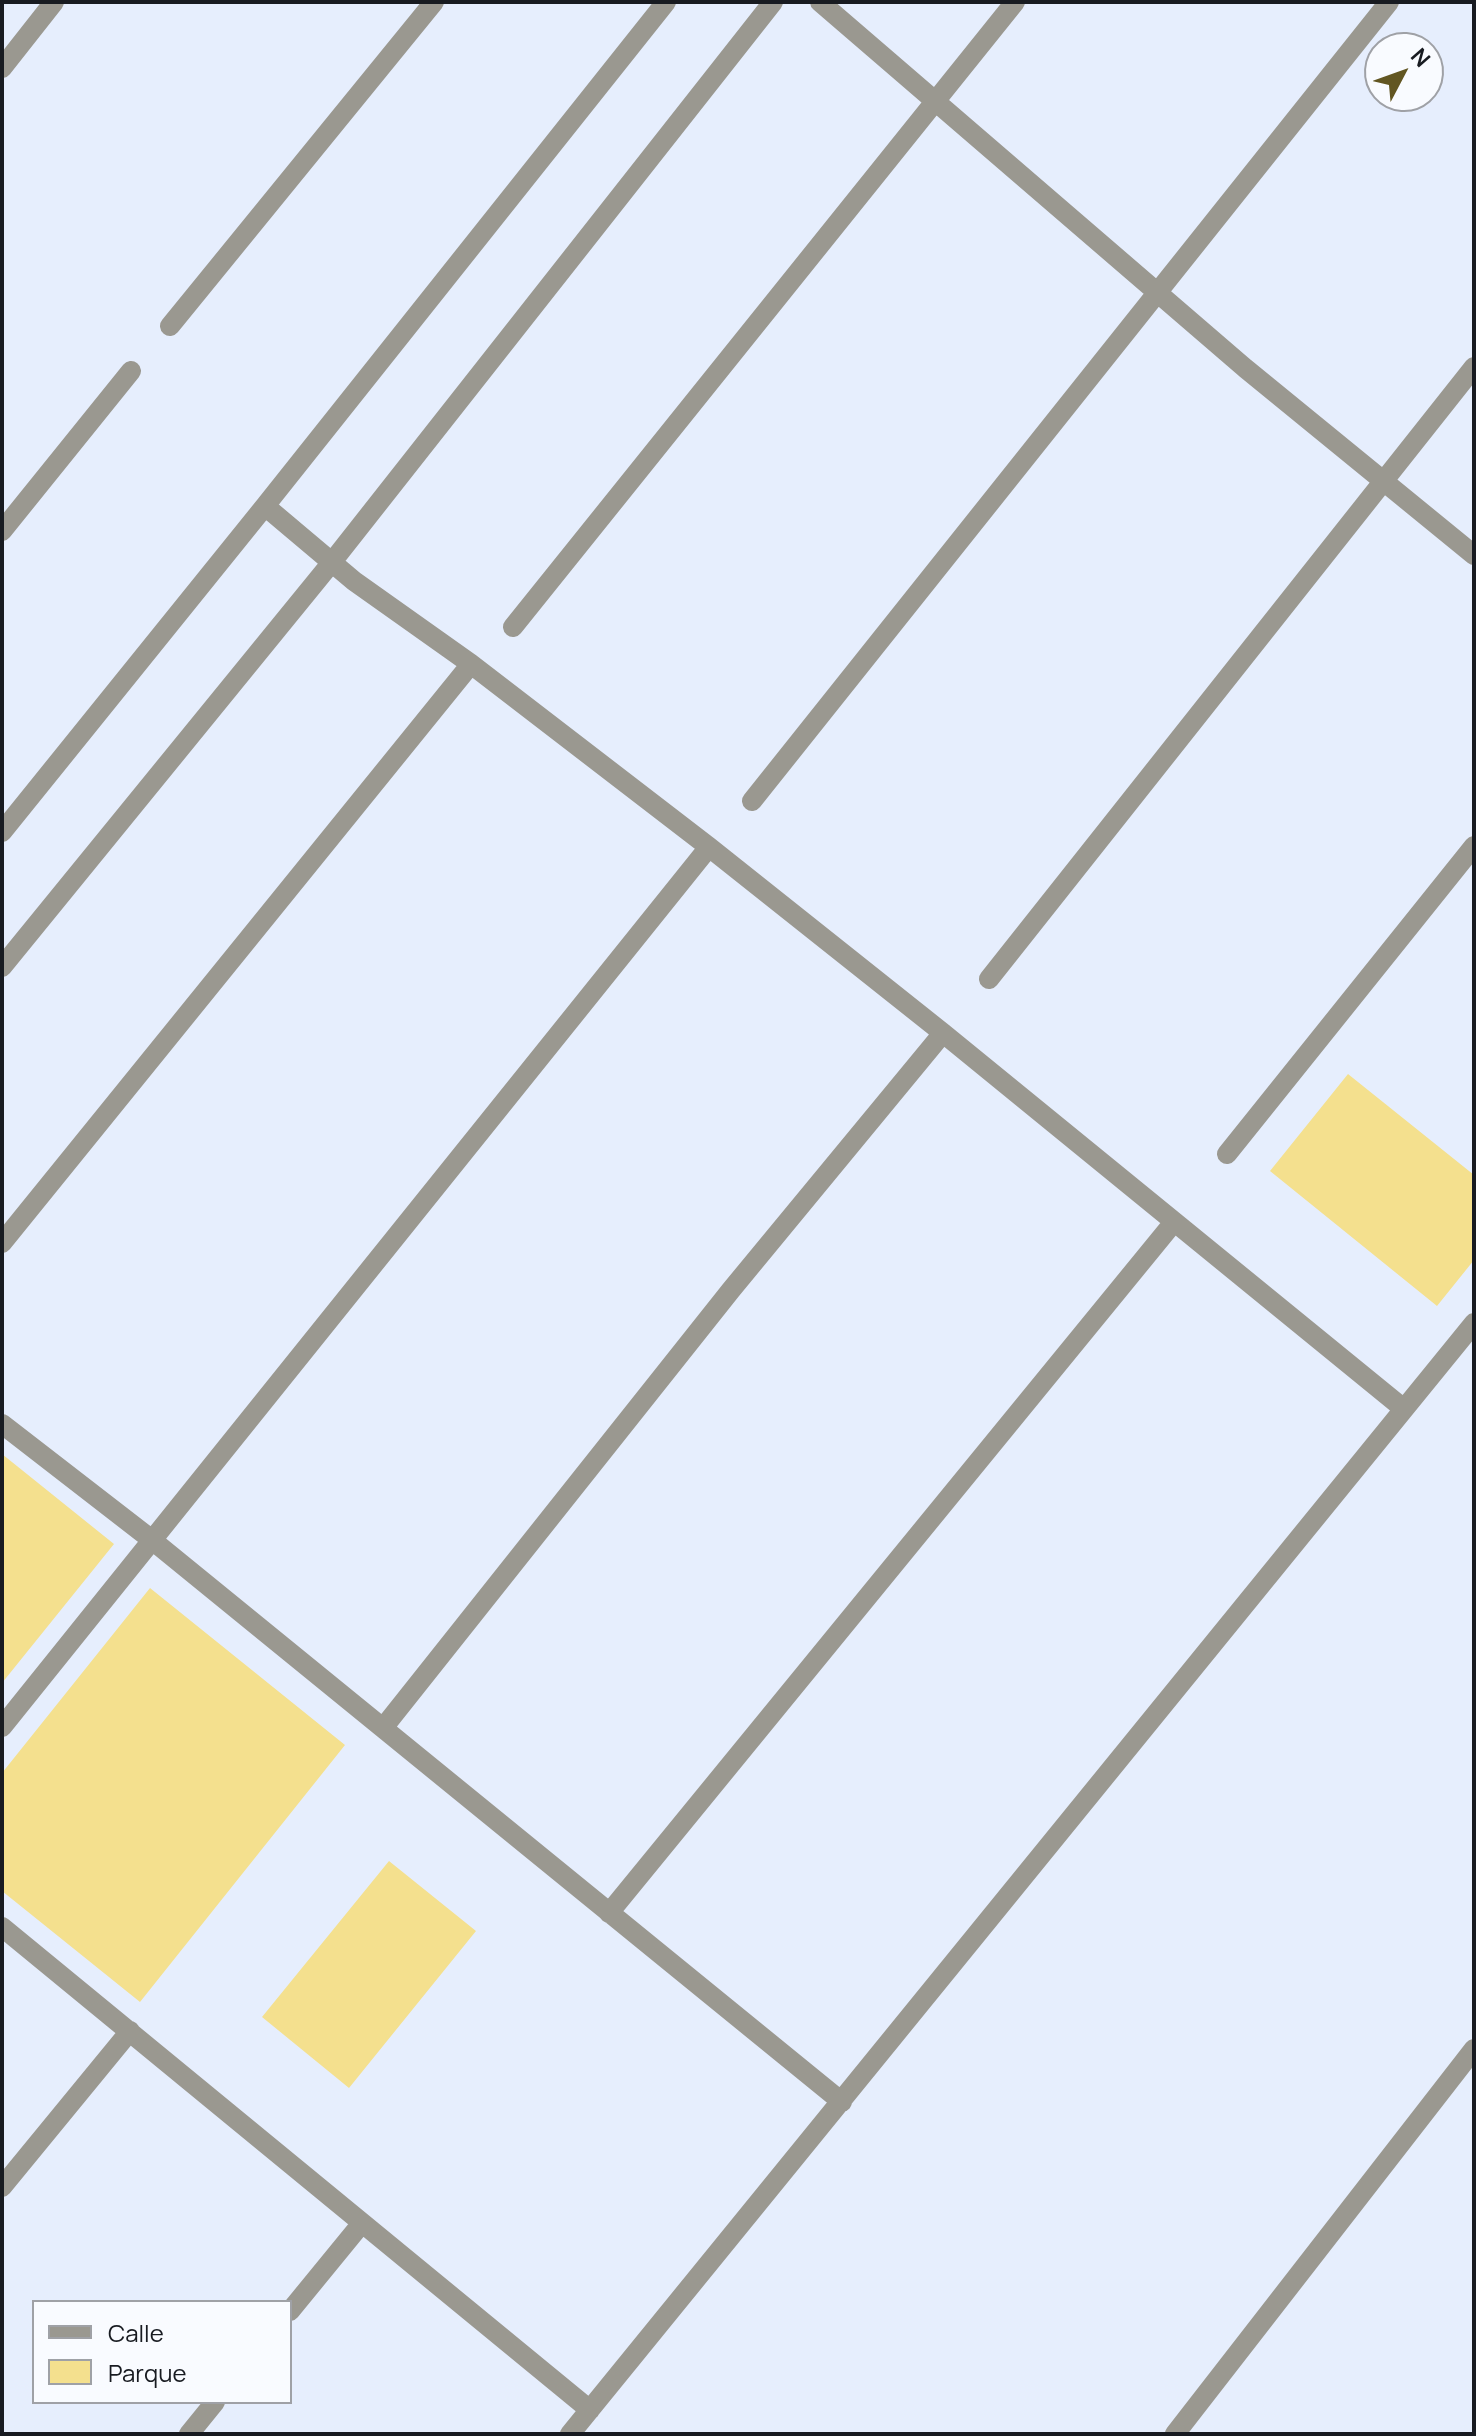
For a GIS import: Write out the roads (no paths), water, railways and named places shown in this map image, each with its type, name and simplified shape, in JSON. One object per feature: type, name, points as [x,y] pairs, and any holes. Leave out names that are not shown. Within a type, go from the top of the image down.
[{"type":"street","points":[[2,68],[54,2]]},
{"type":"street","points":[[170,326],[434,2]]},
{"type":"street","points":[[2,832],[666,2]]},
{"type":"street","points":[[2,967],[332,562],[773,2]]},
{"type":"street","points":[[820,2],[1245,368],[1474,555]]},
{"type":"street","points":[[513,627],[1015,2]]},
{"type":"street","points":[[752,801],[1389,2]]},
{"type":"street","points":[[989,979],[1474,367]]},
{"type":"street","points":[[2,531],[131,371]]},
{"type":"street","points":[[265,506],[354,581],[471,664],[709,847],[943,1033],[1404,1409]]},
{"type":"street","points":[[2,1243],[471,664]]},
{"type":"street","points":[[1227,1154],[1474,846]]},
{"type":"street","points":[[2,1727],[709,847]]},
{"type":"street","points":[[383,1728],[721,1302],[943,1033]]},
{"type":"street","points":[[609,1913],[1174,1222]]},
{"type":"street","points":[[570,2434],[1474,1323]]},
{"type":"street","points":[[2,1424],[152,1540],[842,2102]]},
{"type":"street","points":[[2,1927],[590,2410]]},
{"type":"street","points":[[2,2187],[130,2031]]},
{"type":"street","points":[[1175,2434],[1471,2060]]},
{"type":"street","points":[[292,2309],[362,2223]]},
{"type":"street","points":[[189,2434],[213,2404]]}]
